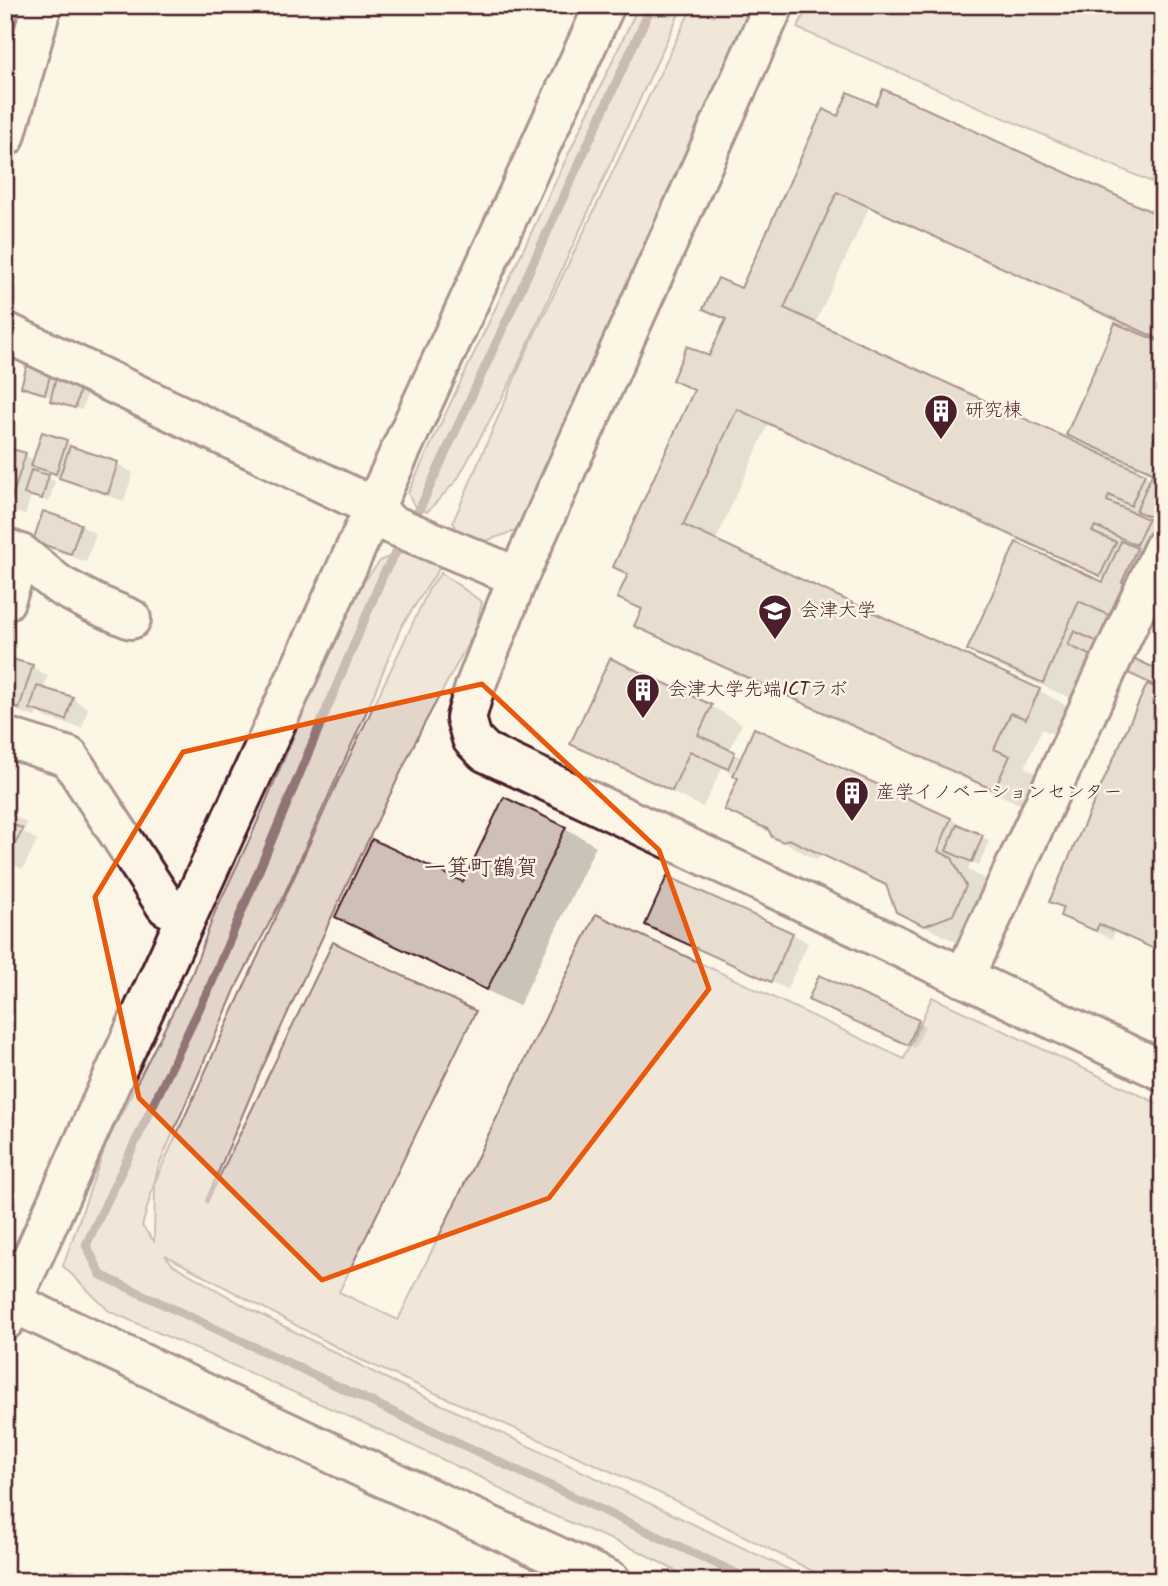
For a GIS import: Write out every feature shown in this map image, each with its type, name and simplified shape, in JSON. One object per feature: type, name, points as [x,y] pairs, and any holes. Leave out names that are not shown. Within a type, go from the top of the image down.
[{"type":"street","points":[[5,137],[42,5]]},
{"type":"street","points":[[605,5],[381,514],[187,916],[35,1252],[7,1307],[611,1581]]},
{"type":"street","points":[[774,5],[518,577],[475,687],[466,718],[472,739],[485,752],[1163,1071]]},
{"type":"street","points":[[5,332],[355,498],[427,539],[518,577]]},
{"type":"street","points":[[962,976],[976,952],[1163,549]]},
{"type":"street","points":[[5,601],[13,551],[60,585],[131,619]]},
{"type":"street","points":[[5,737],[69,757],[166,906],[187,916]]},
{"type":"highlighted area","points":[[482,684],[659,850],[709,989],[549,1198],[322,1280],[139,1098],[95,897],[183,752]]},
{"type":"shaded area","points":[[639,5],[683,5],[509,385],[457,480],[427,512],[414,505],[408,493]]},
{"type":"shaded area","points":[[693,5],[765,5],[543,522],[476,544],[463,541],[453,522],[526,352]]},
{"type":"shaded area","points":[[809,5],[1163,5],[1163,187],[797,28]]},
{"type":"shaded area","points":[[420,545],[440,567],[401,627],[369,706],[283,897],[238,983],[159,1165],[154,1184],[337,783],[429,589],[441,573],[482,602],[476,629],[422,728],[339,901],[261,1071],[206,1201],[333,942],[476,1011],[339,1292],[398,1320],[596,914],[904,1059],[932,997],[1163,1106],[1163,1581],[832,1581],[666,1496],[359,1359],[165,1255],[172,1264],[252,1310],[377,1374],[813,1581],[694,1581],[641,1552],[531,1506],[482,1478],[375,1428],[109,1311],[63,1266],[107,1142],[192,974],[215,912],[253,832],[322,669],[338,615],[381,560]],"holes":[[[155,1185],[154,1241],[142,1226]]]},
{"type":"building","name":"研究棟","points":[[883,89],[1163,217],[1163,341],[837,192],[784,308],[1145,474],[1131,506],[1109,495],[1107,501],[1148,519],[1136,545],[1095,526],[1092,532],[1116,542],[1100,576],[737,409],[683,525],[1040,689],[1026,719],[1011,713],[994,749],[1010,756],[994,790],[634,626],[642,609],[617,598],[628,574],[613,567],[694,390],[672,380],[687,346],[709,356],[726,319],[703,309],[718,278],[741,288],[823,109],[838,116],[848,92],[876,105]]},
{"type":"building","points":[[1115,323],[1163,343],[1163,419],[1153,441],[1163,446],[1163,490],[1151,517],[1136,511],[1153,472],[1066,435]]},
{"type":"building","points":[[29,358],[53,365],[45,394],[21,387]]},
{"type":"building","points":[[57,374],[82,381],[75,408],[50,401]]},
{"type":"building","points":[[42,432],[67,440],[56,474],[31,466]]},
{"type":"building","points":[[70,446],[118,462],[108,494],[59,478]]},
{"type":"building","points":[[5,447],[26,453],[9,507],[5,506]]},
{"type":"building","points":[[31,470],[49,475],[42,499],[24,494]]},
{"type":"building","points":[[43,511],[81,524],[71,554],[33,541]]},
{"type":"building","points":[[1121,541],[1137,548],[1110,616],[1079,601],[1043,683],[967,650],[1016,542],[1103,582]]},
{"type":"building","points":[[1074,631],[1163,672],[1158,687],[1068,645]]},
{"type":"building","points":[[5,657],[33,665],[19,709],[5,705]]},
{"type":"building","name":"会津大学先端ICTラボ","points":[[610,658],[712,705],[698,735],[735,752],[728,769],[690,751],[672,791],[570,744]]},
{"type":"building","points":[[1163,683],[1163,953],[1099,924],[1096,931],[1060,916],[1063,907],[1049,902],[1147,684],[1160,689]]},
{"type":"building","points":[[37,686],[73,697],[66,720],[30,709]]},
{"type":"building","name":"産学イノベーションセンター","points":[[754,728],[951,818],[938,851],[952,858],[966,886],[953,915],[924,926],[896,912],[886,885],[789,839],[783,842],[772,837],[768,829],[724,810],[738,778],[733,776]]},
{"type":"building","points":[[504,797],[566,827],[487,990],[335,917],[372,839],[463,882]]},
{"type":"building","points":[[5,809],[13,813],[8,822],[23,829],[6,861]]},
{"type":"building","points":[[957,824],[983,835],[972,862],[946,851]]},
{"type":"building","points":[[667,876],[793,933],[771,982],[645,925]]},
{"type":"building","points":[[819,975],[919,1020],[908,1045],[808,1000]]},
{"type":"waterway","points":[[411,524],[652,5]]},
{"type":"waterway","points":[[403,540],[384,573],[212,982],[86,1245],[101,1275],[753,1581]]},
{"type":"place","name":"研究棟","points":[[941,441]]},
{"type":"place","name":"会津大学","points":[[775,641]]},
{"type":"place","name":"会津大学先端ICTラボ","points":[[643,720]]},
{"type":"place","name":"産学イノベーションセンター","points":[[852,823]]},
{"type":"district","name":"一箕町鶴賀","points":[[481,869]]}]
